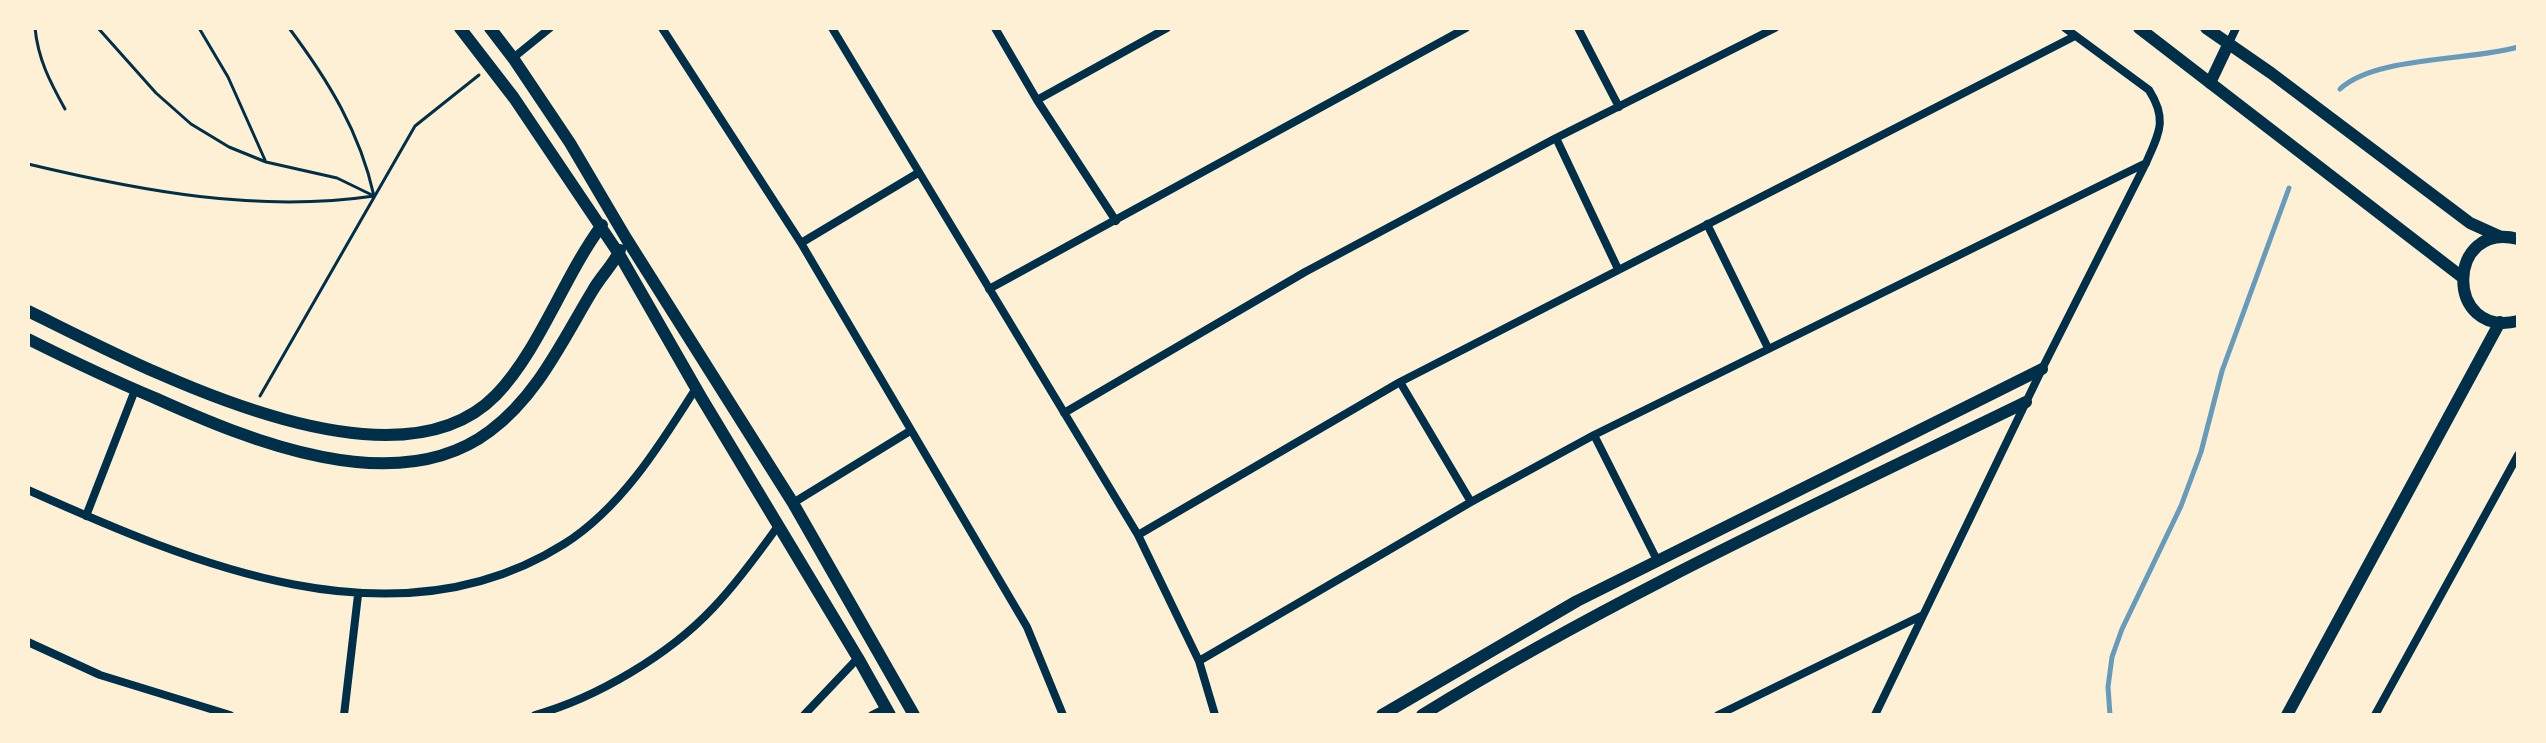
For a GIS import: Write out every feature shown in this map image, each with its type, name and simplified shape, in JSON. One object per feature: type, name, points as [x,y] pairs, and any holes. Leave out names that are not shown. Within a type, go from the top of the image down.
[{"type":"street","points":[[460,28],[514,98],[619,254],[888,711],[872,715]]},
{"type":"street","points":[[490,28],[570,143],[626,238],[793,503],[914,715]]},
{"type":"street","points":[[513,58],[550,28]]},
{"type":"street","points":[[662,28],[801,243],[1027,627],[1063,715]]},
{"type":"street","points":[[832,28],[1138,535],[1199,661],[1215,715]]},
{"type":"street","points":[[995,28],[1037,100],[1116,221]]},
{"type":"street","points":[[1037,100],[1167,28]]},
{"type":"street","points":[[989,289],[1466,28]]},
{"type":"street","points":[[1578,28],[1619,107]]},
{"type":"street","points":[[1064,413],[1305,272],[1556,138],[1775,28]]},
{"type":"street","points":[[1875,715],[2160,131],[2158,104],[2149,90],[2065,28]]},
{"type":"street","points":[[2139,28],[2462,277]]},
{"type":"street","points":[[2206,28],[2271,73],[2470,223],[2501,237],[2518,239]]},
{"type":"street","points":[[2210,83],[2236,28]]},
{"type":"street","points":[[1138,535],[1400,382],[2075,36]]},
{"type":"street","points":[[1556,138],[1618,269]]},
{"type":"street","points":[[1199,661],[1471,502],[1594,435],[2146,163]]},
{"type":"street","points":[[801,243],[918,173]]},
{"type":"street","points":[[28,311],[152,370],[252,409],[338,432],[409,434],[453,425],[473,414],[497,394],[527,352],[600,228],[612,214]]},
{"type":"street","points":[[1707,224],[1768,348]]},
{"type":"street","points":[[2501,237],[2476,248],[2468,258],[2462,277],[2464,294],[2484,318],[2500,322],[2518,321]]},
{"type":"street","points":[[28,339],[135,390],[235,432],[315,455],[370,464],[402,462],[447,453],[488,433],[527,398],[594,288],[619,254],[626,238]]},
{"type":"street","points":[[2287,715],[2500,322]]},
{"type":"street","points":[[1382,715],[1577,601],[2042,369]]},
{"type":"street","points":[[1400,382],[1471,502]]},
{"type":"street","points":[[28,490],[166,550],[256,577],[358,595],[451,589],[514,571],[565,543],[604,511],[639,473],[696,388]]},
{"type":"street","points":[[86,516],[135,390]]},
{"type":"street","points":[[1422,715],[1669,578],[2026,402]]},
{"type":"street","points":[[793,503],[910,431]]},
{"type":"street","points":[[1594,435],[1657,560]]},
{"type":"street","points":[[2375,715],[2518,455]]},
{"type":"street","points":[[535,715],[557,709],[619,679],[669,646],[711,610],[778,526]]},
{"type":"street","points":[[344,715],[358,595]]},
{"type":"street","points":[[1719,715],[1924,615]]},
{"type":"street","points":[[28,642],[100,675],[230,715]]},
{"type":"street","points":[[804,715],[858,658]]},
{"type":"street","points":[[1473,660],[1485,678]]},
{"type":"path","points":[[35,28],[38,52],[47,77],[65,109]]},
{"type":"path","points":[[98,28],[156,93],[191,124],[229,147],[266,162],[337,178],[374,196]]},
{"type":"path","points":[[199,28],[228,77],[266,162]]},
{"type":"path","points":[[289,28],[338,101],[367,162],[374,196]]},
{"type":"path","points":[[252,409],[415,126],[489,66]]},
{"type":"path","points":[[28,164],[157,191],[222,198],[329,203],[374,196]]},
{"type":"waterway","points":[[2340,89],[2376,70],[2518,47]]},
{"type":"waterway","points":[[2110,715],[2108,687],[2112,657],[2122,629],[2181,506],[2201,452],[2222,371],[2289,188]]}]
